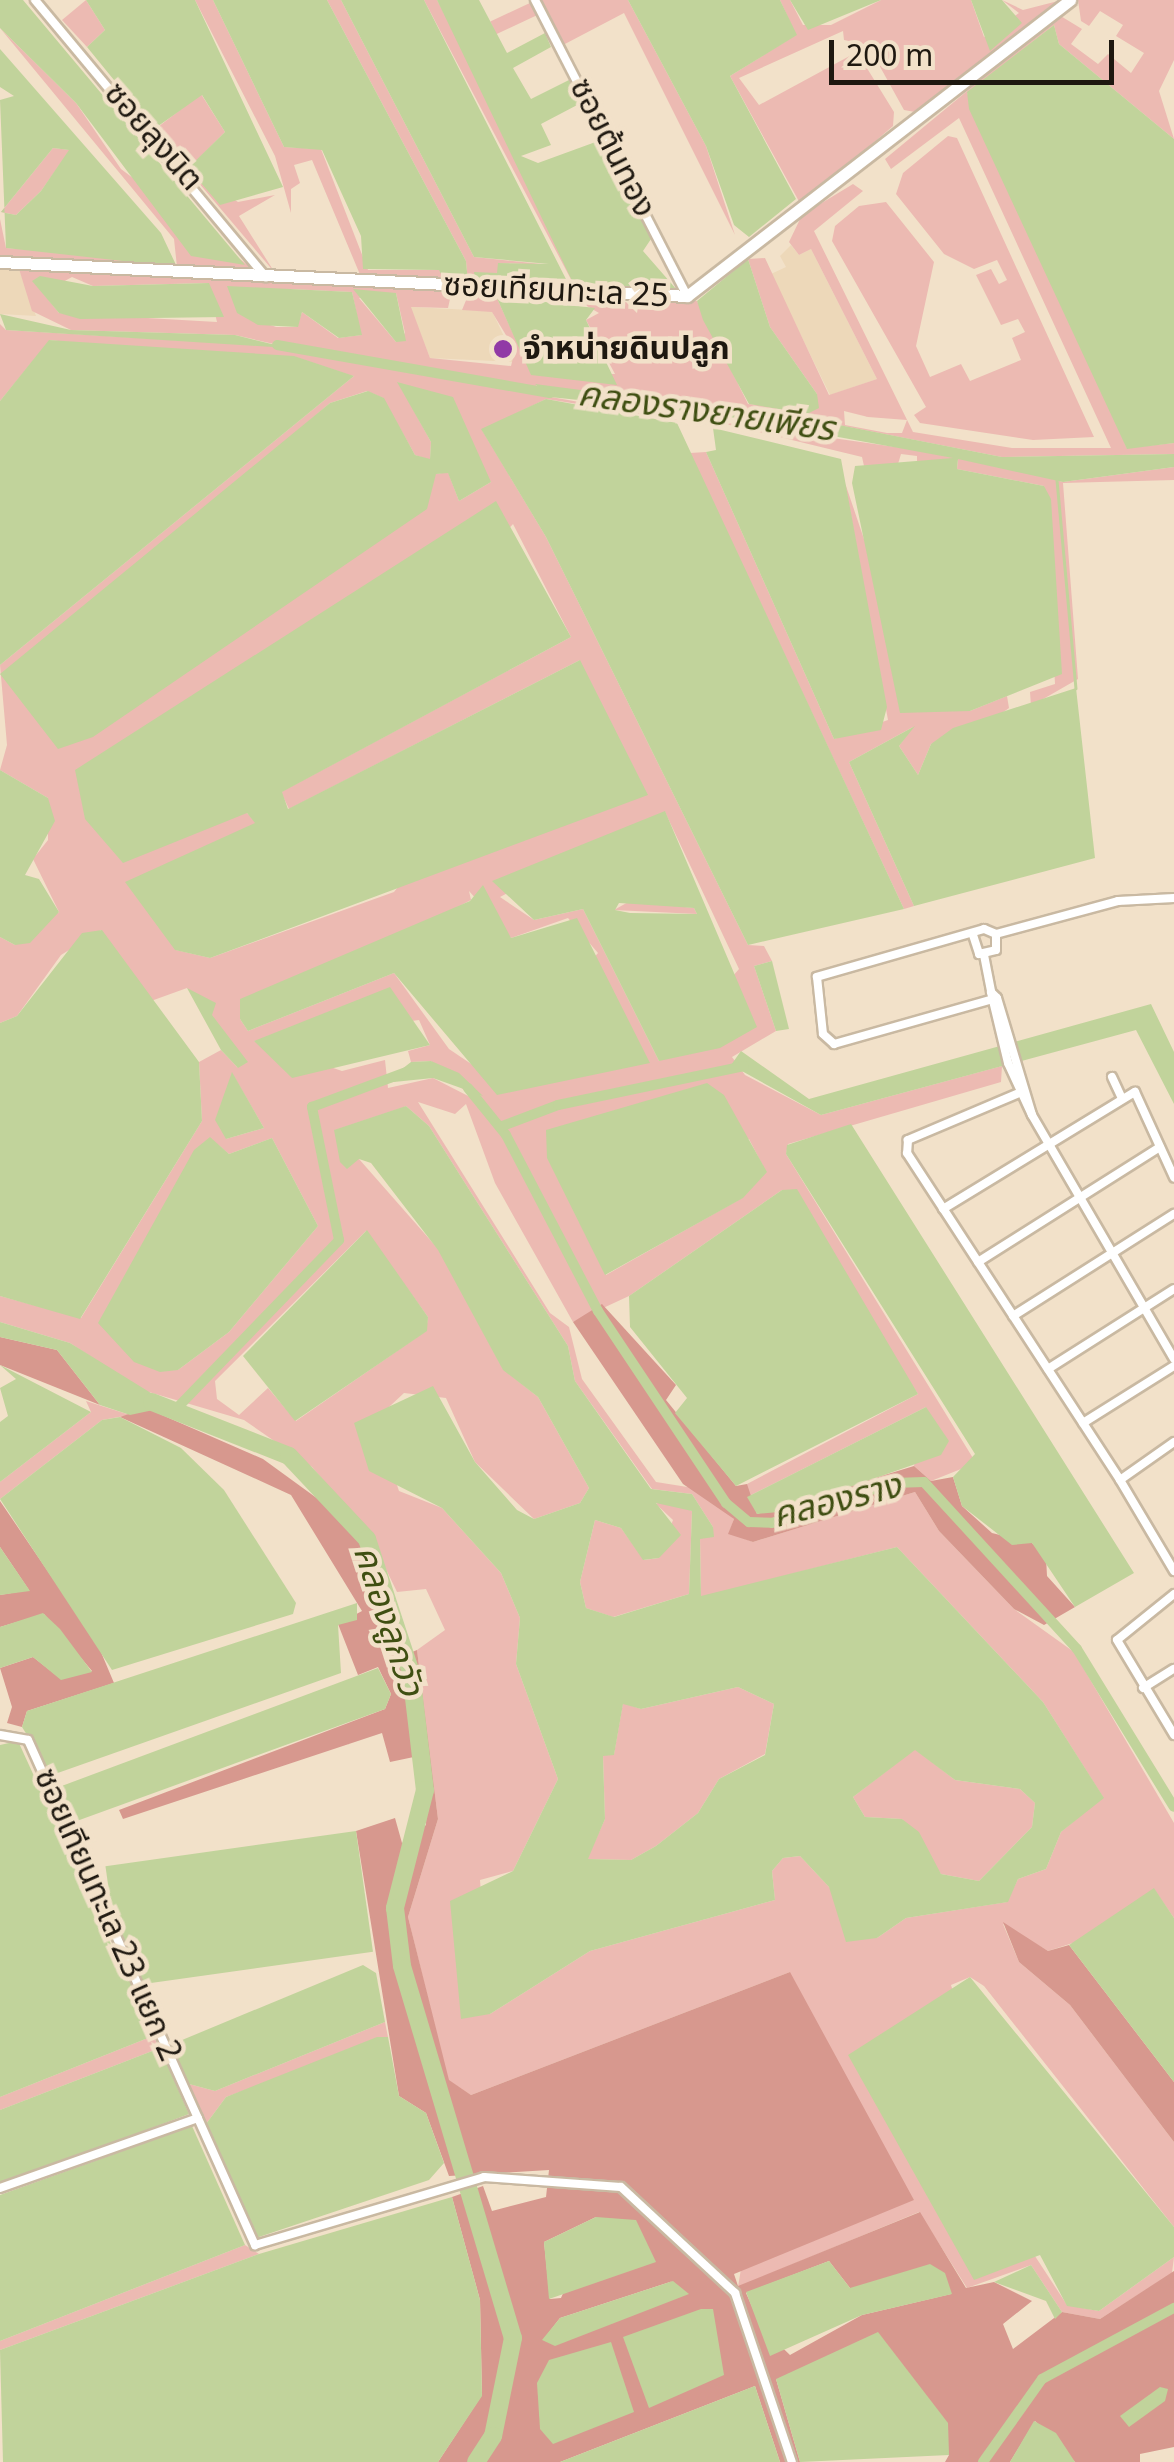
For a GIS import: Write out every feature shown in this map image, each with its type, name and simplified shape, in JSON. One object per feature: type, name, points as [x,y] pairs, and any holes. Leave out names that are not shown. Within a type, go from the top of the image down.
[{"type":"street","name":"ซอยลุงนิต","points":[[36,0],[266,278]]},
{"type":"street","name":"ซอยต้นทอง","points":[[535,0],[687,296]]},
{"type":"street","name":"ซอยเทียนทะเล 25","points":[[0,262],[687,296],[1070,0]]},
{"type":"street","points":[[992,996],[834,1044],[823,1034],[817,977],[1118,901],[1174,898]]},
{"type":"street","points":[[984,955],[996,950],[996,934]]},
{"type":"street","points":[[973,935],[984,955],[1005,1041],[1032,1115]]},
{"type":"street","points":[[1012,1062],[1020,1094],[1076,1198],[1174,1362],[1083,1423]]},
{"type":"street","points":[[1112,1077],[1122,1098]]},
{"type":"street","points":[[1020,1094],[908,1140],[907,1153],[1120,1480],[1174,1571]]},
{"type":"street","points":[[943,1209],[1046,1142],[1122,1098],[1138,1094],[1174,1177]]},
{"type":"street","points":[[978,1262],[1160,1148]]},
{"type":"street","points":[[1013,1316],[1174,1214]]},
{"type":"street","points":[[1048,1370],[1174,1289]]},
{"type":"street","points":[[1120,1480],[1174,1442]]},
{"type":"street","points":[[1174,1594],[1118,1636],[1143,1688],[1174,1735]]},
{"type":"street","points":[[1143,1688],[1174,1669]]},
{"type":"street","name":"ซอยเทียนทะเล 23 แยก 2","points":[[0,1735],[28,1740],[198,2118]]},
{"type":"street","points":[[0,2188],[198,2118],[262,2250],[484,2177],[621,2187],[677,2231],[743,2308],[792,2462]]},
{"type":"shaded area","points":[[86,0],[105,30],[87,47],[62,20]]},
{"type":"shaded area","points":[[195,0],[213,0],[284,147],[321,149],[368,270],[440,270],[444,280],[361,277],[312,160],[294,165],[300,183],[291,189],[291,213],[275,156]]},
{"type":"shaded area","points":[[327,0],[341,0],[474,257],[550,265],[499,263],[498,273],[468,282],[466,261]]},
{"type":"shaded area","points":[[424,0],[437,0],[499,115],[575,287]]},
{"type":"shaded area","points":[[540,0],[628,0],[706,146],[735,235],[624,13],[563,45]]},
{"type":"shaded area","points":[[780,0],[790,0],[803,25],[831,25],[881,0],[971,0],[984,37],[1019,13],[1002,0],[1023,10],[1062,0],[915,112],[904,110],[868,45],[844,40],[843,31],[739,78],[759,105],[857,52],[894,112],[893,126],[801,205],[730,76],[796,35]]},
{"type":"shaded area","points":[[1078,0],[1174,0],[1174,60],[1159,91],[1174,139],[1059,44],[1054,25],[967,93],[1127,448],[1174,443],[1174,454],[1002,457],[823,422],[536,385],[551,397],[686,421],[546,399],[482,430],[546,537],[748,945],[764,946],[772,961],[754,966],[776,1031],[732,1057],[745,1075],[821,1115],[1002,1066],[1001,1082],[788,1144],[786,1154],[976,1463],[931,1481],[914,1466],[926,1407],[747,1497],[747,1484],[918,1394],[782,1190],[629,1296],[573,1322],[495,1183],[466,1104],[455,1114],[418,1102],[550,1313],[569,1327],[582,1379],[656,1482],[700,1489],[734,1519],[729,1533],[753,1542],[915,1492],[939,1531],[1014,1609],[1074,1652],[1174,1823],[1174,1918],[1154,1889],[1082,1940],[1048,1951],[1003,1924],[1019,1962],[1070,2005],[1174,2142],[1174,2227],[984,1986],[970,1977],[951,1985],[1033,2253],[1067,2305],[1099,2311],[1174,2257],[1172,2273],[1100,2319],[1062,2312],[1031,2265],[967,2288],[919,2212],[738,2287],[790,1972],[471,2095],[448,2080],[408,1917],[438,1819],[417,1650],[445,1630],[426,1589],[397,1592],[369,1534],[312,1467],[244,1420],[142,1390],[70,1343],[0,1322],[0,1296],[81,1318],[202,1121],[199,1062],[221,1050],[238,1068],[204,1004],[187,988],[151,1001],[101,930],[61,955],[17,1016],[0,1023],[0,937],[15,945],[59,912],[33,859],[48,840],[48,798],[0,770],[7,745],[0,665],[354,376],[50,340],[0,401],[0,324],[6,330],[287,347],[235,335],[71,330],[32,311],[19,269],[452,290],[448,308],[411,307],[430,358],[511,366],[515,350],[492,312],[462,310],[469,293],[496,296],[532,375],[615,374],[586,320],[599,313],[573,298],[626,302],[637,313],[639,301],[697,301],[748,404],[802,409],[817,394],[770,327],[748,259],[765,258],[829,395],[877,379],[811,249],[799,255],[789,242],[802,215],[853,184],[863,191],[814,231],[913,432],[1012,448],[1111,448],[959,118],[891,169],[885,159],[1059,15],[1082,29],[1071,44],[1098,64],[1108,54],[1131,73],[1144,53],[1116,36],[1123,25],[1100,11],[1089,26],[1081,21]],"holes":[[[72,277],[93,286],[208,283],[217,322],[59,313],[43,293]],[[290,289],[352,292],[361,335],[338,338],[302,312],[297,327],[276,327],[238,313],[234,301]],[[396,293],[405,333],[396,342],[359,298]],[[398,382],[491,482],[459,501],[448,472],[436,474],[153,554],[330,403],[367,391],[383,398],[415,455],[430,460],[431,442]],[[844,411],[907,420],[902,433],[845,425]],[[513,524],[571,637],[281,792],[289,809],[580,660],[394,892],[210,958],[176,950],[256,823],[247,813]],[[665,812],[739,969],[659,1061],[583,909],[534,920],[500,897]],[[469,891],[511,938],[568,918],[598,953],[489,1076],[449,1049],[394,973],[248,1031],[240,1019],[471,900]],[[419,1020],[430,1045],[408,1051],[411,1062],[431,1061],[474,1099],[433,1078],[388,1088],[385,1060],[342,1071],[254,1041]],[[232,1073],[264,1128],[226,1139]],[[406,1106],[429,1126],[568,1346],[575,1381],[652,1489],[692,1494],[713,1527],[700,1538],[701,1597],[897,1547],[1043,1702],[1103,1797],[1061,1832],[1046,1869],[1018,1879],[1007,1902],[906,1918],[877,1938],[800,1856],[783,1858],[772,1871],[775,1900],[590,1951],[490,2014],[480,1880],[513,1871],[558,1779],[516,1664],[520,1618],[501,1573],[442,1508],[399,1491],[375,1420],[404,1393],[446,1398],[475,1462],[534,1519],[580,1503],[589,1488],[538,1397],[503,1369],[439,1250],[359,1159],[384,1117]],[[210,1138],[229,1154],[272,1138],[318,1226],[229,1332],[178,1370]],[[749,1139],[766,1172],[742,1198],[606,1275],[548,1158]],[[366,1231],[428,1317],[426,1331],[296,1421],[268,1388],[239,1415],[217,1399],[215,1381]]]},
{"type":"shaded area","points":[[532,2],[538,15],[496,34],[490,21]]},
{"type":"shaded area","points":[[0,28],[76,103],[121,169],[253,269],[177,267],[174,239]]},
{"type":"shaded area","points":[[201,94],[225,132],[188,169],[238,202],[275,195],[239,216],[275,273],[154,130]]},
{"type":"shaded area","points":[[948,136],[957,138],[1094,437],[1033,440],[920,423],[914,415],[926,407],[832,241],[835,226],[859,206],[886,202],[934,262],[916,346],[930,377],[961,364],[970,381],[1021,360],[1012,338],[1025,332],[1018,319],[1001,325],[976,275],[991,269],[999,284],[1007,280],[997,260],[974,269],[944,254],[896,194],[903,173]]},
{"type":"shaded area","points":[[53,148],[70,150],[41,191],[16,215],[1,212]]},
{"type":"shaded area","points":[[0,219],[6,248],[143,258],[153,267],[0,258]]},
{"type":"shaded area","points":[[791,245],[799,255],[811,249],[877,379],[830,395],[771,274],[786,267],[780,256]]},
{"type":"shaded area","points":[[0,268],[19,269],[36,316],[0,314]]},
{"type":"shaded area","points":[[410,307],[492,311],[516,362],[430,358]]},
{"type":"shaded area","points":[[713,421],[980,459],[1063,482],[1174,467],[1174,480],[1063,483],[1078,679],[1031,706],[1030,692],[1055,684],[1044,486],[957,469],[958,460],[917,467],[917,456],[901,454],[898,464],[864,466],[862,457]]},
{"type":"shaded area","points":[[706,452],[834,739],[888,720],[845,483],[922,710],[970,711],[1007,696],[1009,708],[992,720],[931,744],[918,775],[899,746],[913,727],[849,762],[914,906],[904,909],[690,453]]},
{"type":"shaded area","points":[[630,901],[694,908],[697,914],[614,910]]},
{"type":"shaded area","points":[[602,1304],[676,1385],[666,1400],[736,1486],[747,1484],[757,1514],[914,1466],[931,1481],[953,1477],[962,1506],[992,1533],[1032,1543],[1046,1557],[1047,1576],[1075,1607],[1044,1625],[1014,1609],[939,1531],[915,1492],[753,1542],[728,1534],[734,1519],[683,1484],[573,1322]]},
{"type":"shaded area","points":[[0,1337],[57,1350],[100,1405],[0,1365]]},
{"type":"shaded area","points":[[86,1401],[130,1415],[102,1420],[0,1499],[0,1482],[91,1412]]},
{"type":"shaded area","points":[[146,1408],[263,1459],[329,1507],[363,1545],[400,1657],[417,1650],[438,1819],[408,1917],[449,2080],[471,2095],[790,1972],[914,2200],[734,2274],[738,2286],[920,2212],[966,2288],[994,2282],[1032,2301],[1003,2324],[1013,2349],[1062,2312],[1100,2319],[1174,2271],[1174,2447],[1140,2454],[1140,2462],[1075,2462],[1035,2421],[1010,2462],[945,2462],[949,2455],[776,2379],[800,2462],[780,2462],[755,2386],[560,2462],[438,2462],[482,2395],[480,2300],[452,2197],[483,2186],[492,2211],[546,2197],[549,2170],[449,2176],[426,2113],[399,2096],[356,1831],[395,1818],[402,1843],[426,1825],[428,1754],[390,1762],[382,1733],[123,1819],[119,1810],[385,1709],[391,1694],[378,1667],[358,1675],[338,1624],[362,1611],[291,1495],[120,1417]],"holes":[[[596,2217],[561,2298],[550,2299],[544,2242]],[[829,2261],[850,2288],[951,2294],[862,2315],[790,2355],[761,2327],[746,2293]],[[673,2281],[543,2340],[560,2318]]]},
{"type":"shaded area","points":[[663,1500],[692,1511],[689,1594],[613,1617],[586,1608],[580,1582],[595,1520],[621,1528],[644,1560],[659,1558],[673,1520],[656,1504]]},
{"type":"shaded area","points":[[0,1501],[98,1645],[114,1683],[27,1711],[22,1727],[7,1723],[12,1707],[0,1668],[33,1657],[61,1679],[92,1671],[44,1614],[0,1627],[0,1595],[29,1590],[0,1547]]},
{"type":"shaded area","points":[[738,1687],[774,1704],[765,1754],[719,1779],[698,1813],[656,1846],[631,1860],[587,1859],[605,1819],[603,1755],[614,1754],[623,1703],[641,1709]]},
{"type":"shaded area","points":[[915,1749],[955,1780],[1020,1789],[1035,1803],[1032,1827],[979,1881],[941,1874],[902,1819],[865,1817],[853,1797]]},
{"type":"shaded area","points":[[1003,1922],[1048,1951],[1069,1945],[1174,2082],[1174,2142],[1070,2005],[1019,1962]]},
{"type":"shaded area","points":[[385,2022],[388,2037],[226,2097],[206,2124],[189,2084],[215,2091]]},
{"type":"shaded area","points":[[153,2036],[160,2048],[0,2110],[0,2097]]},
{"type":"shaded area","points":[[245,2245],[259,2254],[0,2350],[0,2341]]},
{"type":"water","points":[[0,0],[23,0],[245,265],[191,256],[76,103],[0,28]]},
{"type":"water","points":[[86,0],[195,0],[283,187],[220,205],[188,168],[225,132],[202,95],[154,129],[87,47],[105,30]]},
{"type":"water","points":[[213,0],[327,0],[466,261],[468,282],[444,280],[439,270],[363,269],[361,236],[322,150],[284,147]]},
{"type":"water","points":[[341,0],[424,0],[569,285],[475,282],[474,272],[497,273],[498,263],[549,264],[474,257]]},
{"type":"water","points":[[437,0],[479,0],[507,53],[545,33],[551,47],[513,68],[531,99],[569,80],[581,103],[541,124],[551,145],[521,156],[538,163],[601,140],[651,239],[643,251],[677,290],[575,287]]},
{"type":"water","points":[[628,0],[780,0],[797,35],[730,76],[796,199],[749,237],[734,225],[706,146]]},
{"type":"water","points":[[790,0],[881,0],[808,30]]},
{"type":"water","points":[[971,0],[1002,0],[1022,23],[990,51]]},
{"type":"water","points":[[1054,25],[1059,44],[1174,139],[1174,443],[1127,449],[969,109],[967,92]]},
{"type":"water","points":[[0,49],[161,233],[177,267],[6,248],[5,213],[16,215],[41,191],[69,150],[53,148],[4,208],[0,100],[14,96],[0,87]]},
{"type":"water","points":[[748,259],[770,327],[817,394],[819,408],[807,414],[749,404],[703,320],[697,301]]},
{"type":"water","points":[[40,276],[93,286],[209,283],[224,317],[80,319],[59,313],[32,281]]},
{"type":"water","points":[[227,286],[352,292],[362,335],[339,338],[302,312],[298,327],[258,325],[237,313]]},
{"type":"water","points":[[353,289],[396,293],[406,341],[396,342]]},
{"type":"water","points":[[496,296],[595,308],[586,320],[617,385],[531,375]]},
{"type":"water","points":[[0,314],[71,330],[235,335],[288,348],[6,330]]},
{"type":"water","points":[[49,340],[294,356],[354,376],[0,665],[0,401]]},
{"type":"water","points":[[397,382],[453,397],[491,482],[459,501],[448,473],[436,474],[427,509],[93,737],[58,749],[0,674],[330,403],[368,391],[384,398],[415,455],[430,459],[431,442]]},
{"type":"water","points":[[535,384],[824,422],[1002,457],[1174,454],[1174,467],[1063,482],[958,459],[957,469],[1044,486],[1051,499],[1062,674],[970,711],[900,713],[852,483],[855,466],[953,458],[713,414],[550,397]]},
{"type":"water","points":[[546,399],[677,423],[904,909],[748,945],[546,537],[481,429]]},
{"type":"water","points":[[713,428],[841,459],[887,707],[881,730],[834,739],[706,452],[716,450]]},
{"type":"water","points":[[496,501],[571,637],[282,792],[288,809],[580,660],[648,795],[210,958],[175,950],[125,882],[255,823],[247,813],[123,863],[85,819],[75,770]]},
{"type":"water","points":[[1076,688],[1095,858],[914,906],[849,762],[915,726],[899,746],[918,775],[931,744],[953,728]]},
{"type":"water","points":[[0,770],[48,798],[55,821],[25,875],[39,879],[59,912],[30,943],[15,945],[0,937]]},
{"type":"water","points":[[665,811],[757,1027],[720,1048],[659,1061],[583,909],[534,920],[492,881]],"holes":[[[619,903],[694,908],[697,914],[615,910]]]},
{"type":"water","points":[[483,885],[511,938],[577,918],[650,1063],[497,1095],[394,973],[248,1031],[240,1019],[240,999],[470,901]]},
{"type":"water","points":[[102,930],[199,1062],[202,1121],[80,1319],[0,1296],[0,1023],[17,1016],[82,933]]},
{"type":"water","points":[[772,961],[789,1029],[776,1031],[754,966]]},
{"type":"water","points":[[390,987],[430,1045],[292,1078],[254,1041]]},
{"type":"water","points":[[187,988],[216,1003],[212,1015],[248,1062],[238,1068],[221,1050]]},
{"type":"water","points":[[1151,1004],[1174,1052],[1174,1104],[1136,1030],[821,1115],[731,1065],[741,1051],[809,1099]]},
{"type":"water","points":[[431,1061],[459,1073],[483,1096],[433,1078],[384,1083],[411,1062]]},
{"type":"water","points":[[232,1072],[264,1128],[226,1139],[215,1120]]},
{"type":"water","points":[[707,1083],[724,1095],[767,1172],[743,1198],[605,1275],[547,1158],[546,1130]]},
{"type":"water","points":[[406,1106],[429,1126],[568,1346],[575,1381],[651,1489],[692,1494],[713,1527],[714,1537],[700,1539],[701,1596],[897,1547],[1043,1702],[1104,1798],[1061,1832],[1046,1869],[1018,1879],[1008,1902],[906,1918],[877,1938],[846,1942],[829,1887],[800,1856],[783,1858],[772,1871],[775,1900],[590,1951],[490,2014],[461,2019],[450,1901],[513,1871],[558,1779],[516,1664],[520,1618],[501,1573],[442,1508],[369,1471],[354,1423],[433,1386],[475,1462],[517,1510],[534,1519],[580,1503],[589,1488],[538,1397],[503,1370],[438,1250],[371,1163],[359,1159],[347,1169],[340,1162],[334,1130]],"holes":[[[656,1503],[692,1511],[689,1594],[614,1617],[586,1608],[580,1582],[595,1520],[621,1528],[643,1560],[659,1558],[681,1535]],[[738,1687],[774,1704],[765,1755],[719,1779],[698,1813],[631,1860],[588,1859],[605,1819],[603,1756],[614,1755],[623,1704],[641,1709]],[[915,1750],[955,1780],[1020,1789],[1035,1803],[1032,1827],[979,1881],[941,1874],[919,1832],[902,1819],[865,1817],[853,1797]]]},
{"type":"water","points":[[851,1124],[1134,1573],[1075,1607],[1032,1543],[1012,1545],[962,1506],[953,1477],[975,1454],[786,1154],[787,1145]]},
{"type":"water","points":[[210,1137],[229,1154],[272,1138],[318,1226],[229,1332],[178,1370],[160,1372],[134,1362],[98,1323],[194,1150]]},
{"type":"water","points":[[797,1189],[918,1394],[736,1486],[675,1413],[687,1398],[630,1327],[629,1296],[782,1190]]},
{"type":"water","points":[[367,1230],[428,1317],[427,1331],[295,1421],[243,1356]]},
{"type":"water","points":[[0,1322],[70,1343],[172,1406],[130,1415],[100,1405],[57,1350],[0,1337]]},
{"type":"water","points":[[0,1365],[91,1412],[0,1482],[0,1422],[8,1416],[0,1388],[16,1379]]},
{"type":"water","points":[[926,1407],[949,1441],[941,1455],[779,1512],[757,1514],[747,1497]]},
{"type":"water","points":[[120,1417],[181,1448],[224,1490],[296,1603],[293,1614],[112,1670],[0,1499],[102,1420]]},
{"type":"water","points":[[0,1547],[30,1591],[0,1595]]},
{"type":"water","points":[[357,1603],[357,1620],[338,1625],[341,1673],[52,1775],[22,1727],[27,1711]]},
{"type":"water","points":[[43,1613],[92,1672],[61,1680],[33,1657],[0,1668],[0,1627]]},
{"type":"water","points":[[378,1668],[391,1694],[385,1709],[74,1822],[59,1787]]},
{"type":"water","points":[[18,1741],[153,2036],[0,2097],[0,1745]]},
{"type":"water","points":[[356,1831],[373,1952],[122,1987],[105,1866]]},
{"type":"water","points":[[1154,1888],[1174,1918],[1174,2082],[1069,1945]]},
{"type":"water","points":[[363,1965],[376,1973],[385,2022],[215,2091],[189,2084],[170,2045]]},
{"type":"water","points":[[970,1977],[1174,2227],[1174,2257],[1099,2311],[1067,2306],[1040,2255],[974,2280],[848,2055]]},
{"type":"water","points":[[377,2037],[388,2037],[399,2096],[426,2113],[444,2163],[429,2180],[256,2238],[206,2124],[226,2097]]},
{"type":"water","points":[[160,2048],[189,2114],[0,2185],[0,2110]]},
{"type":"water","points":[[192,2126],[245,2245],[0,2341],[0,2195]]},
{"type":"water","points":[[452,2197],[480,2300],[482,2396],[438,2462],[3,2462],[0,2350],[259,2254]]},
{"type":"water","points":[[596,2217],[636,2220],[656,2262],[549,2299],[544,2242]]},
{"type":"water","points":[[829,2261],[850,2288],[930,2264],[945,2273],[952,2294],[862,2315],[770,2356],[746,2292]]},
{"type":"water","points":[[1031,2265],[1062,2312],[1055,2319],[1046,2301],[994,2282]]},
{"type":"water","points":[[673,2281],[689,2294],[555,2346],[542,2340],[560,2318]]},
{"type":"water","points":[[701,2309],[713,2309],[724,2375],[649,2408],[623,2337]]},
{"type":"water","points":[[878,2332],[948,2423],[949,2455],[800,2462],[776,2379]]},
{"type":"water","points":[[611,2342],[634,2412],[553,2444],[540,2429],[537,2383],[549,2360]]},
{"type":"water","points":[[755,2386],[780,2462],[560,2462]]},
{"type":"water","points":[[1160,2387],[1168,2389],[1165,2401],[1129,2427],[1120,2416]]},
{"type":"water","points":[[1034,2421],[1056,2433],[1075,2462],[1010,2462]]},
{"type":"waterway","name":"คลองรางยายเพียร","points":[[277,345],[550,393]]},
{"type":"waterway","points":[[1057,480],[1076,688]]},
{"type":"waterway","name":"คลองราง","points":[[500,1127],[558,1105],[744,1066]]},
{"type":"waterway","name":"คลองราง","points":[[178,1407],[339,1240],[312,1107],[406,1072]]},
{"type":"waterway","name":"คลองราง","points":[[468,1088],[506,1135],[598,1311],[726,1503],[749,1522],[772,1523],[893,1483],[924,1482],[1077,1649],[1174,1807]]},
{"type":"waterway","name":"คลองลูกวัว","points":[[152,1402],[289,1456],[367,1539],[411,1673],[425,1790],[395,1908],[402,1966],[513,2338],[493,2436],[476,2462]]},
{"type":"waterway","points":[[983,2462],[1042,2379],[1174,2308]]},
{"type":"place","name":"จำหน่ายดินปลูก","points":[[503,349]]}]
